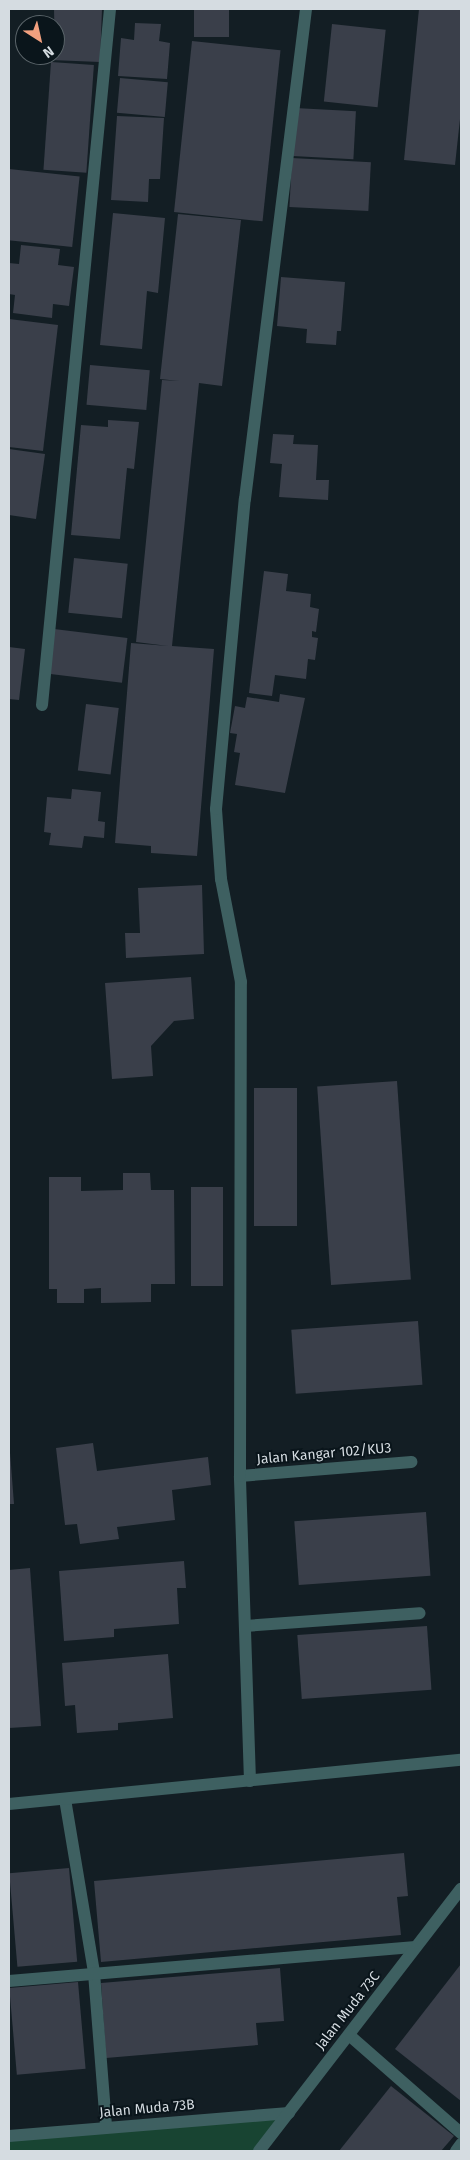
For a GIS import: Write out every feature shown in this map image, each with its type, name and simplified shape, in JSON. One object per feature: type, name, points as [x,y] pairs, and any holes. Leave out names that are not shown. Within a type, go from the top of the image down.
[{"type":"street","points":[[42,705],[110,9]]},
{"type":"street","points":[[250,1780],[240,1476],[241,982],[221,878],[216,809],[245,499],[306,9]]},
{"type":"street","name":"Jalan Kangar 102/KU3","points":[[240,1476],[411,1462]]},
{"type":"street","points":[[245,1626],[420,1613]]},
{"type":"street","points":[[9,1804],[461,1760]]},
{"type":"street","points":[[65,1799],[94,1973],[106,2127]]},
{"type":"street","name":"Jalan Muda 73C","points":[[259,2151],[461,1889]]},
{"type":"street","points":[[9,1981],[416,1947]]},
{"type":"street","points":[[348,2035],[461,2133]]},
{"type":"street","name":"Jalan Muda 73B","points":[[9,2136],[289,2112]]},
{"type":"street","points":[[456,2151],[461,2144]]},
{"type":"green space","points":[[289,2113],[259,2151],[9,2151],[9,2136]]},
{"type":"building","points":[[54,9],[102,9],[100,62],[65,61],[65,15],[54,15]]},
{"type":"building","points":[[194,9],[229,9],[229,37],[194,37]]},
{"type":"building","points":[[419,9],[461,9],[461,110],[455,165],[404,160]]},
{"type":"building","points":[[135,23],[161,24],[159,41],[170,43],[167,79],[118,76],[121,38],[134,40]]},
{"type":"building","points":[[332,24],[386,30],[378,107],[324,102]]},
{"type":"building","points":[[192,41],[281,50],[263,221],[174,212]]},
{"type":"building","points":[[65,63],[94,65],[86,173],[43,170],[51,65],[65,65]]},
{"type":"building","points":[[120,78],[168,82],[165,117],[117,113]]},
{"type":"building","points":[[295,108],[356,111],[353,159],[292,156]]},
{"type":"building","points":[[117,116],[164,118],[160,179],[149,179],[148,202],[111,200]]},
{"type":"building","points":[[292,158],[371,162],[368,211],[289,207]]},
{"type":"building","points":[[9,169],[80,176],[72,247],[9,240]]},
{"type":"building","points":[[113,213],[165,218],[158,293],[147,291],[142,349],[100,345]]},
{"type":"building","points":[[178,214],[241,220],[222,386],[199,383],[172,646],[214,649],[197,856],[151,853],[151,846],[115,843],[131,643],[168,646],[136,642],[162,380],[179,381],[160,379]]},
{"type":"building","points":[[21,245],[60,249],[58,265],[74,267],[69,306],[53,304],[52,318],[13,313],[15,295],[9,294],[9,263],[19,264]]},
{"type":"building","points":[[281,277],[345,282],[341,331],[337,331],[336,345],[306,343],[307,329],[277,326]]},
{"type":"building","points":[[9,319],[58,325],[43,451],[9,447]]},
{"type":"building","points":[[90,365],[150,370],[146,410],[87,405]]},
{"type":"building","points":[[108,420],[139,422],[134,469],[127,468],[120,539],[71,535],[81,425],[108,427]]},
{"type":"building","points":[[273,434],[294,435],[293,444],[318,445],[316,480],[329,480],[328,500],[279,497],[282,464],[270,463]]},
{"type":"building","points":[[9,449],[45,454],[36,519],[9,515]]},
{"type":"building","points":[[74,558],[128,564],[122,618],[68,613]]},
{"type":"building","points":[[264,571],[288,574],[286,591],[311,594],[310,607],[319,609],[316,632],[312,631],[312,637],[318,638],[315,660],[308,659],[306,679],[275,675],[272,696],[249,693]]},
{"type":"building","points":[[54,629],[127,638],[122,683],[49,674]]},
{"type":"building","points":[[9,647],[25,649],[19,700],[9,699]]},
{"type":"building","points":[[280,694],[305,698],[285,793],[235,785],[240,753],[234,752],[237,734],[230,733],[235,706],[245,708],[247,697],[279,702]]},
{"type":"building","points":[[86,704],[119,708],[111,775],[78,771]]},
{"type":"building","points":[[72,789],[101,792],[98,821],[105,822],[104,838],[84,836],[82,848],[49,845],[51,833],[44,832],[47,797],[71,799]]},
{"type":"building","points":[[202,885],[204,954],[126,958],[125,933],[140,933],[138,888]]},
{"type":"building","points":[[191,977],[194,1019],[174,1021],[151,1046],[153,1076],[112,1079],[105,983]]},
{"type":"building","points":[[397,1081],[411,1280],[331,1285],[317,1087]]},
{"type":"building","points":[[254,1088],[297,1088],[297,1226],[254,1226]]},
{"type":"building","points":[[123,1173],[150,1173],[151,1190],[174,1190],[175,1284],[151,1284],[151,1302],[101,1303],[101,1288],[84,1289],[84,1303],[57,1303],[57,1289],[49,1289],[49,1177],[81,1177],[81,1191],[123,1190]]},
{"type":"building","points":[[191,1187],[223,1187],[223,1286],[191,1286]]},
{"type":"building","points":[[418,1321],[422,1385],[296,1394],[291,1330]]},
{"type":"building","points":[[9,1440],[14,1504],[9,1504]]},
{"type":"building","points":[[93,1443],[97,1471],[208,1457],[211,1485],[172,1490],[175,1520],[117,1527],[119,1539],[80,1544],[77,1524],[65,1525],[56,1448]]},
{"type":"building","points":[[426,1512],[430,1576],[299,1585],[294,1521]]},
{"type":"building","points":[[184,1561],[186,1588],[177,1588],[179,1624],[114,1629],[114,1637],[64,1641],[59,1571]]},
{"type":"building","points":[[30,1568],[41,1726],[9,1728],[9,1570]]},
{"type":"building","points":[[427,1626],[431,1690],[302,1699],[297,1635]]},
{"type":"building","points":[[168,1654],[173,1718],[118,1723],[118,1730],[77,1733],[75,1705],[65,1706],[62,1663]]},
{"type":"building","points":[[404,1853],[408,1896],[397,1897],[401,1935],[101,1962],[94,1881]]},
{"type":"building","points":[[69,1868],[77,1962],[17,1967],[9,1873]]},
{"type":"building","points":[[461,1964],[461,2101],[395,2049]]},
{"type":"building","points":[[280,1968],[284,2021],[256,2023],[258,2045],[106,2058],[101,1983]]},
{"type":"building","points":[[78,1982],[86,2069],[17,2075],[9,1988]]},
{"type":"building","points":[[391,2086],[454,2136],[441,2151],[339,2151]]}]
